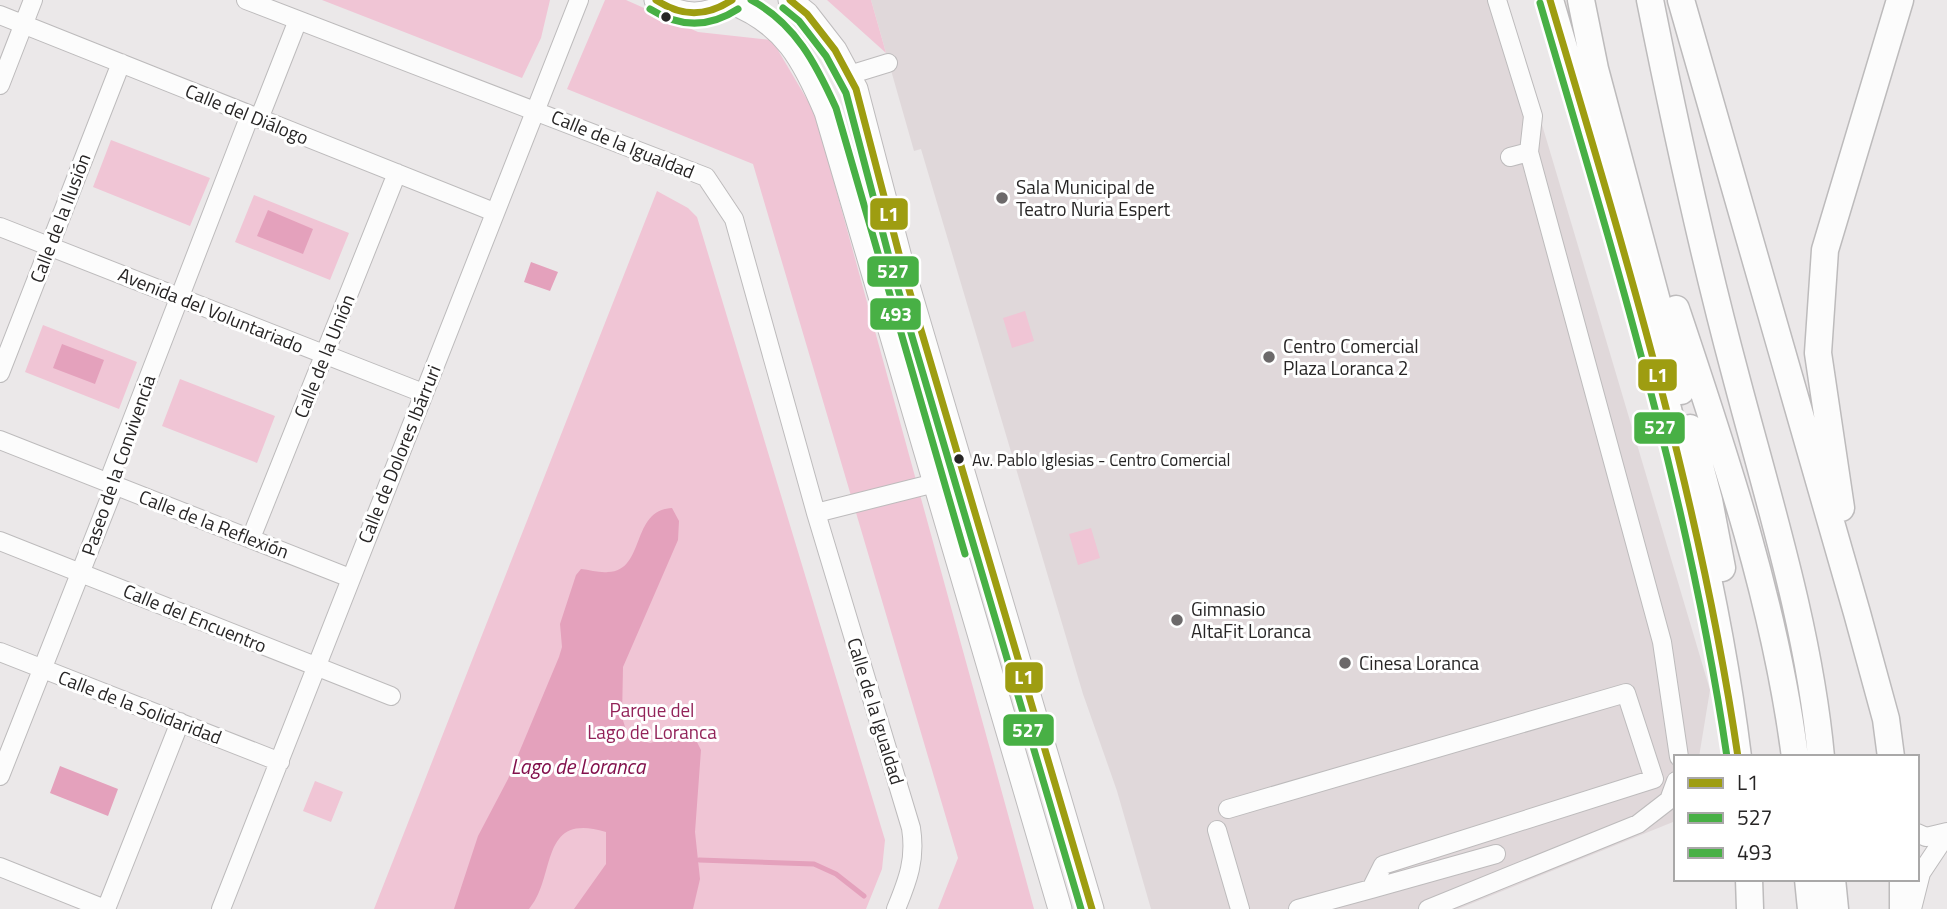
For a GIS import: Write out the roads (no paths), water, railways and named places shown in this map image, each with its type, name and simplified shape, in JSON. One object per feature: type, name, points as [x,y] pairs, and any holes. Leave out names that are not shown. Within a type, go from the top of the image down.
[{"type":"highway","points":[[1550,0],[1671,421],[1727,667],[1738,755]]},
{"type":"highway","points":[[1580,0],[1709,499],[1730,609],[1746,755]]},
{"type":"highway","points":[[1650,0],[1687,187],[1787,570],[1818,722],[1821,755]]},
{"type":"highway","points":[[1681,0],[1857,613],[1886,719],[1891,755]]},
{"type":"highway","points":[[1857,613],[1818,353],[1825,250],[1900,0]]},
{"type":"highway","points":[[1611,125],[1737,492],[1758,571],[1795,755]]},
{"type":"highway","points":[[1749,881],[1751,909]]},
{"type":"highway","points":[[1808,881],[1811,909]]},
{"type":"highway","points":[[1832,881],[1835,909]]},
{"type":"highway","points":[[1903,881],[1903,909]]},
{"type":"main road","points":[[656,0],[684,14],[703,14],[731,1],[755,12],[782,34],[806,65],[811,76],[826,112],[1060,909]]},
{"type":"main road","points":[[790,0],[807,14],[835,50],[856,89],[903,268],[1092,909]]},
{"type":"street","points":[[0,85],[33,0]]},
{"type":"street","name":"Calle de la Igualdad","points":[[246,0],[536,109],[706,177],[734,219],[816,513],[911,828],[915,851],[912,870],[896,909]]},
{"type":"street","name":"Calle de Dolores Ibárruri","points":[[221,909],[579,0]]},
{"type":"street","points":[[1497,0],[1533,116],[1529,152],[1662,642],[1679,755]]},
{"type":"street","name":"Calle del Diálogo","points":[[0,15],[495,212]]},
{"type":"street","name":"Paseo de la Convivencia","points":[[0,776],[115,485],[112,471],[179,298],[298,20]]},
{"type":"street","name":"Calle de la Ilusión","points":[[0,373],[121,63]]},
{"type":"street","points":[[849,75],[888,63]]},
{"type":"street","points":[[1510,157],[1529,152]]},
{"type":"street","name":"Calle de la Unión","points":[[251,538],[397,173]]},
{"type":"street","name":"Avenida del Voluntariado","points":[[0,227],[423,393]]},
{"type":"street","name":"Calle de la Reflexión","points":[[0,440],[350,578]]},
{"type":"street","points":[[816,513],[935,483]]},
{"type":"street","name":"Calle del Encuentro","points":[[0,541],[391,696]]},
{"type":"street","name":"Calle de la Solidaridad","points":[[0,652],[280,762]]},
{"type":"street","points":[[1228,809],[1626,693],[1654,779],[1383,865],[1371,889]]},
{"type":"street","points":[[0,867],[106,909],[180,722]]},
{"type":"street","points":[[1428,909],[1638,824],[1669,800],[1674,786]]},
{"type":"street","points":[[1217,830],[1240,909]]},
{"type":"street","points":[[1919,834],[1926,837],[1947,833]]},
{"type":"street","points":[[1912,909],[1921,873],[1947,833]]},
{"type":"street","points":[[1298,909],[1496,854]]},
{"type":"water","points":[[268,210],[313,229],[303,254],[257,236]]},
{"type":"water","points":[[531,262],[558,272],[550,291],[524,282]]},
{"type":"water","points":[[62,344],[104,360],[95,384],[53,368]]},
{"type":"water","name":"Lago de Loranca","points":[[672,508],[679,521],[678,540],[623,667],[622,717],[626,730],[638,739],[650,743],[678,735],[696,740],[701,750],[695,832],[700,879],[693,909],[574,909],[606,864],[606,832],[584,828],[569,831],[559,839],[552,851],[538,896],[529,909],[454,909],[478,836],[508,779],[559,657],[562,647],[560,624],[576,575],[581,569],[605,572],[620,569],[634,552],[650,519],[659,511]]},
{"type":"water","points":[[60,766],[118,789],[108,816],[50,793]]},
{"type":"waterway","points":[[699,860],[814,864],[836,874],[864,896]]},
{"type":"place","name":"Sala Municipal de Teatro Nuria Espert","points":[[1002,198]]},
{"type":"place","name":"Centro Comercial Plaza Loranca 2","points":[[1269,357]]},
{"type":"place","name":"Av. Pablo Iglesias - Centro Comercial","points":[[959,459]]},
{"type":"place","name":"Gimnasio AltaFit Loranca","points":[[1177,620]]},
{"type":"place","name":"Cinesa Loranca","points":[[1345,663]]},
{"type":"park label","name":"Parque del Lago de Loranca","points":[[652,721]]}]
